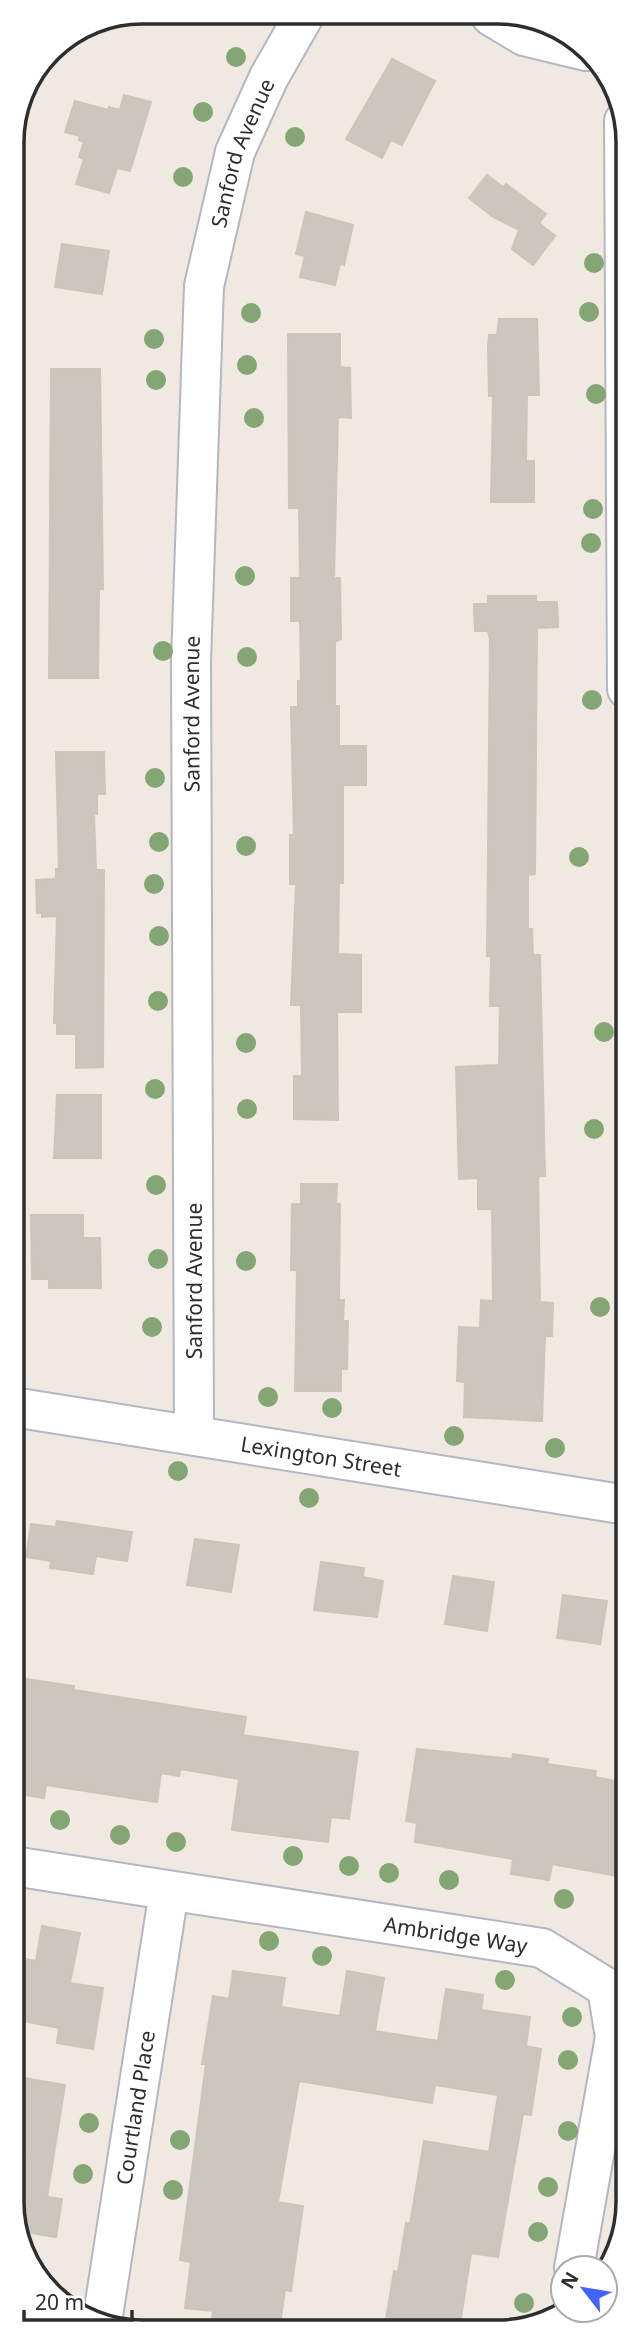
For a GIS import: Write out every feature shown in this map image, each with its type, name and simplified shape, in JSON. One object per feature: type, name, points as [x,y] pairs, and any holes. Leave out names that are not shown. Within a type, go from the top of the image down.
[{"type":"street","name":"Sanford Avenue","points":[[194,1435],[191,661],[204,286],[235,152],[269,77],[299,24]]},
{"type":"street","points":[[506,25],[524,36],[564,46]]},
{"type":"street","name":"Lexington Street","points":[[24,1409],[615,1503]]},
{"type":"street","name":"Ambridge Way","points":[[24,1868],[542,1948],[607,1988],[615,2037],[576,2254]]},
{"type":"street","name":"Courtland Place","points":[[103,2314],[169,1891]]},
{"type":"building","points":[[392,59],[435,81],[402,145],[391,140],[382,158],[346,139]]},
{"type":"building","points":[[124,95],[151,102],[130,171],[117,168],[109,193],[76,184],[84,159],[79,157],[84,142],[79,140],[80,136],[65,132],[75,101],[108,110],[109,107],[120,110]]},
{"type":"building","points":[[487,175],[503,187],[506,184],[546,214],[539,223],[555,236],[533,265],[512,249],[519,230],[493,217],[469,198]]},
{"type":"building","points":[[306,212],[353,225],[344,265],[340,264],[335,285],[300,277],[305,256],[296,254]]},
{"type":"building","points":[[62,244],[109,251],[102,294],[55,287]]},
{"type":"building","points":[[499,319],[537,319],[539,395],[527,395],[526,461],[534,461],[534,502],[491,502],[493,396],[489,396],[488,346],[489,335],[497,335]]},
{"type":"building","points":[[288,334],[340,334],[340,367],[350,368],[351,418],[338,417],[334,578],[340,578],[341,639],[335,642],[335,706],[339,706],[339,746],[366,746],[366,785],[343,785],[343,883],[339,883],[338,954],[361,955],[361,1012],[337,1012],[338,1120],[294,1119],[294,1076],[302,1076],[301,1005],[291,1005],[296,884],[290,884],[290,835],[294,835],[291,707],[298,707],[298,681],[301,681],[300,621],[291,621],[291,578],[300,578],[299,508],[289,508]]},
{"type":"building","points":[[51,369],[100,369],[103,589],[99,589],[98,678],[49,678]]},
{"type":"building","points":[[488,596],[536,596],[536,602],[557,602],[558,627],[537,628],[535,874],[528,875],[528,929],[532,929],[533,955],[540,955],[545,1176],[538,1176],[540,1302],[553,1303],[552,1336],[545,1336],[542,1421],[464,1417],[465,1382],[457,1381],[459,1327],[480,1328],[481,1300],[493,1301],[492,1209],[478,1209],[478,1178],[459,1179],[456,1067],[499,1065],[500,1006],[490,1006],[491,956],[487,956],[490,640],[488,631],[475,631],[474,604],[488,604]]},
{"type":"building","points":[[56,752],[104,752],[105,794],[97,794],[97,814],[94,814],[96,870],[104,870],[103,1067],[76,1068],[76,1034],[57,1034],[57,1023],[54,1023],[57,916],[42,917],[42,913],[37,913],[36,880],[56,879],[56,869],[59,869]]},
{"type":"building","points":[[57,1095],[101,1095],[101,1158],[54,1158]]},
{"type":"building","points":[[301,1184],[337,1184],[336,1204],[340,1204],[339,1300],[344,1300],[343,1321],[348,1321],[347,1369],[341,1369],[341,1391],[295,1391],[297,1270],[291,1270],[292,1204],[301,1204]]},
{"type":"building","points":[[31,1215],[83,1215],[83,1238],[100,1238],[101,1288],[49,1288],[49,1279],[32,1279]]},
{"type":"building","points":[[57,1521],[132,1532],[127,1561],[96,1556],[93,1574],[50,1568],[51,1561],[26,1557],[31,1524],[56,1527]]},
{"type":"building","points":[[195,1539],[239,1545],[231,1592],[187,1585]]},
{"type":"building","points":[[321,1562],[364,1568],[363,1577],[383,1581],[377,1617],[314,1610]]},
{"type":"building","points":[[453,1576],[494,1582],[487,1631],[445,1624]]},
{"type":"building","points":[[563,1595],[607,1601],[600,1644],[557,1638]]},
{"type":"building","points":[[24,1679],[74,1686],[74,1690],[246,1717],[243,1735],[358,1752],[349,1819],[331,1817],[328,1842],[232,1830],[239,1779],[180,1769],[179,1776],[161,1773],[157,1802],[46,1785],[44,1798],[24,1795]]},
{"type":"building","points":[[417,1749],[512,1759],[513,1754],[548,1759],[547,1764],[596,1771],[595,1777],[615,1781],[615,1876],[552,1864],[549,1880],[511,1874],[513,1859],[415,1842],[417,1823],[406,1821]]},
{"type":"building","points":[[42,1926],[80,1933],[70,1983],[103,1988],[93,2049],[57,2043],[59,2028],[24,2021],[24,1959],[36,1961]]},
{"type":"building","points":[[233,1971],[285,1978],[281,2007],[340,2016],[347,1971],[384,1978],[375,2031],[438,2041],[446,1989],[483,1995],[481,2010],[530,2017],[526,2046],[541,2049],[531,2115],[523,2114],[498,2257],[471,2253],[461,2320],[386,2320],[394,2271],[398,2272],[406,2223],[410,2224],[424,2141],[489,2152],[498,2095],[435,2085],[432,2103],[299,2081],[278,2202],[303,2206],[291,2291],[285,2290],[281,2320],[212,2320],[213,2311],[185,2308],[191,2262],[180,2260],[206,2064],[202,2064],[213,1996],[229,1999]]},
{"type":"building","points":[[24,2078],[65,2085],[47,2197],[62,2199],[56,2237],[29,2233],[24,2202]]}]
